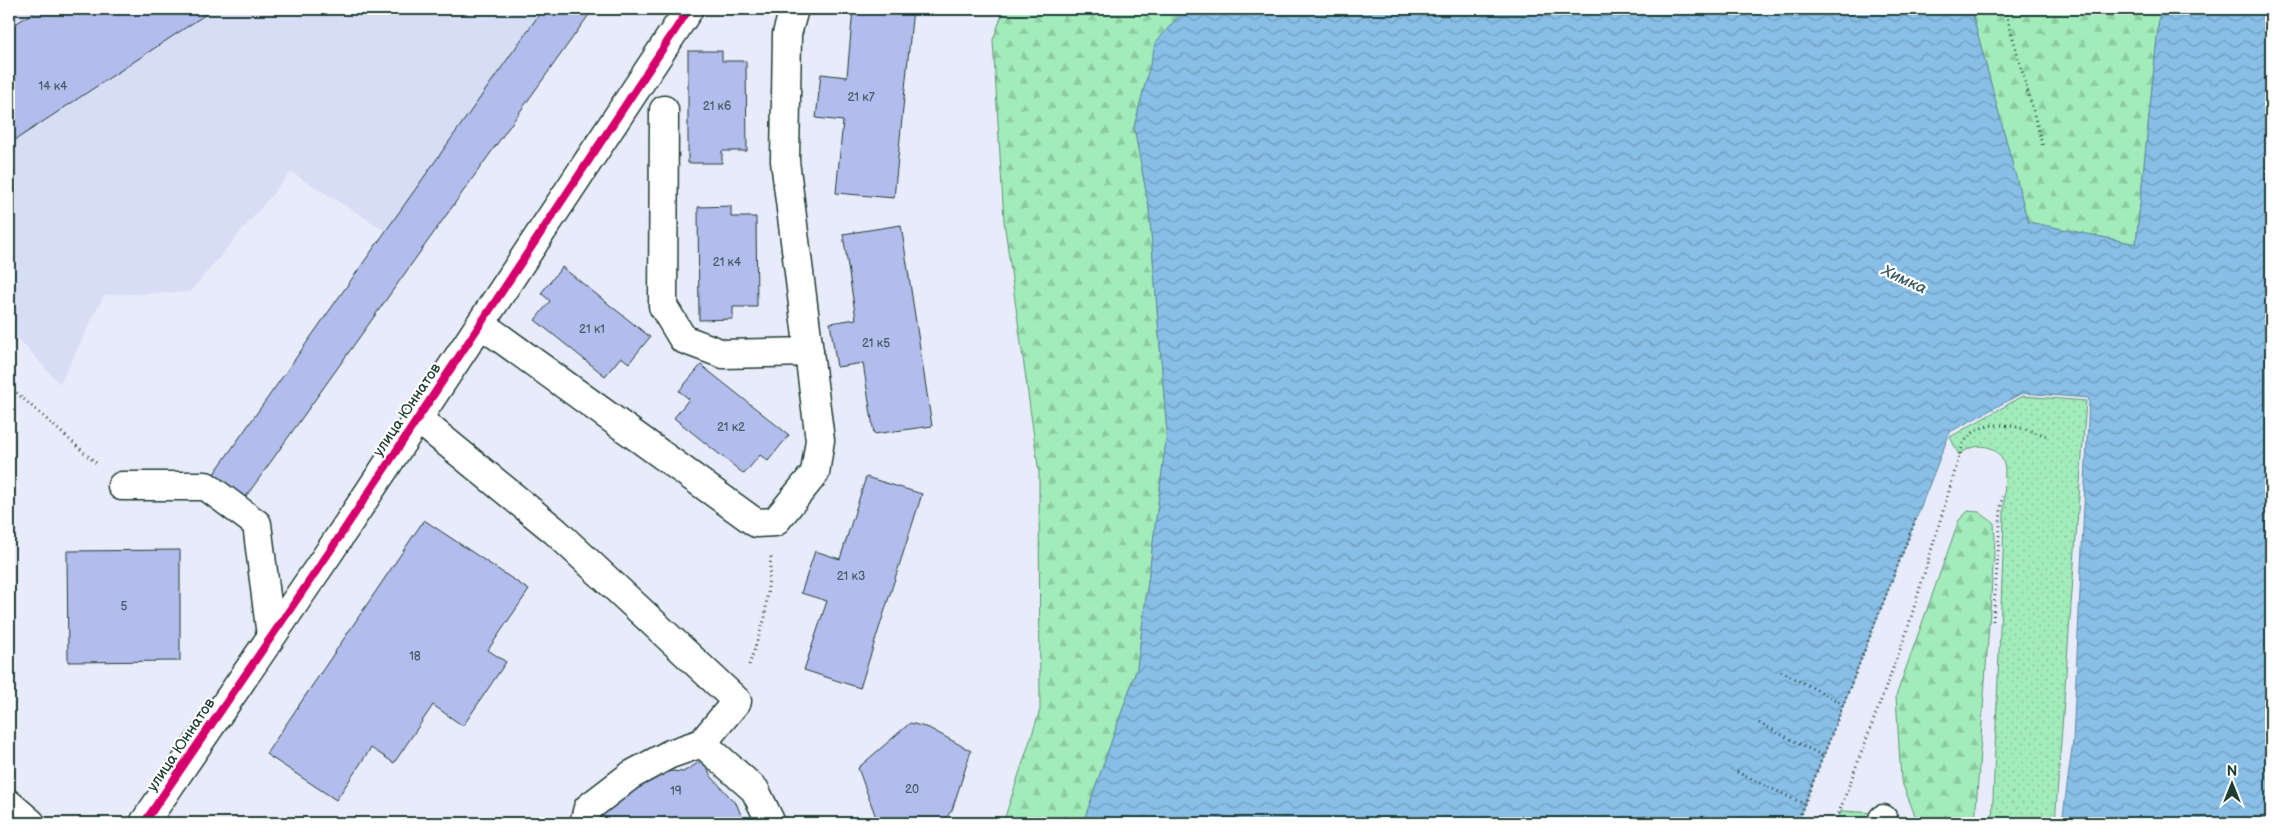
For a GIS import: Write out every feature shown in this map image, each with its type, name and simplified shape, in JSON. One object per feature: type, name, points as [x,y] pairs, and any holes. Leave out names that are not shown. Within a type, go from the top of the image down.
[{"type":"street","name":"улица Юннатов","points":[[144,823],[481,324],[689,9]]},
{"type":"street","points":[[481,324],[756,524],[775,522],[815,473],[820,440],[785,161],[787,34],[794,9]]},
{"type":"street","points":[[664,110],[663,306],[683,339],[723,354],[809,352]]},
{"type":"street","points":[[417,418],[556,531],[737,701],[702,743],[670,754],[631,775],[588,808],[584,823]]},
{"type":"street","points":[[122,486],[206,486],[257,524],[271,636]]},
{"type":"street","points":[[702,743],[755,790],[771,823]]},
{"type":"street","points":[[9,804],[31,823]]},
{"type":"path","points":[[2005,9],[2043,147]]},
{"type":"path","points":[[9,386],[122,486]]},
{"type":"path","points":[[1834,823],[1907,631],[1963,444],[1972,433],[1999,424],[2014,426],[2047,436]]},
{"type":"path","points":[[1993,622],[2002,496]]},
{"type":"path","points":[[1797,823],[1917,516]]},
{"type":"path","points":[[737,701],[765,618],[775,522]]},
{"type":"path","points":[[1781,671],[1844,704]]},
{"type":"path","points":[[1759,723],[1823,756]]},
{"type":"path","points":[[1737,772],[1804,804]]},
{"type":"shaded area","points":[[9,9],[543,9],[386,231],[291,172],[190,292],[104,295],[60,384],[9,329]]},
{"type":"green space","points":[[1004,9],[1185,9],[1156,42],[1134,127],[1149,208],[1167,433],[1137,668],[1083,823],[1003,823],[1040,710],[1039,473],[1004,221],[993,40]]},
{"type":"green space","points":[[1971,9],[2160,9],[2136,244],[2028,222]]},
{"type":"green space","points":[[2023,396],[2086,401],[2055,823],[1992,823],[2005,469],[1999,454],[1987,447],[1973,447],[1959,455],[1950,437]]},
{"type":"green space","points":[[1968,511],[1979,512],[1994,523],[1995,539],[1975,823],[1918,823],[1901,780],[1896,696],[1959,520]]},
{"type":"green space","points":[[1841,811],[1878,813],[1881,823],[1837,823]]},
{"type":"water","name":"Химка","points":[[1185,9],[1971,9],[2028,222],[2136,244],[2160,9],[2271,9],[2271,823],[2062,823],[2073,741],[2089,398],[2022,393],[1950,432],[1797,823],[1083,823],[1137,668],[1167,433],[1149,208],[1134,127],[1156,42]]},
{"type":"building","points":[[39,9],[214,9],[9,144],[9,28]]},
{"type":"building","points":[[543,9],[593,9],[245,498],[213,475]]},
{"type":"building","points":[[853,9],[913,9],[894,198],[836,193],[843,121],[816,118],[821,74],[847,77]]},
{"type":"building","points":[[688,51],[722,51],[722,61],[746,61],[747,151],[722,151],[722,163],[688,163]]},
{"type":"building","points":[[731,206],[731,217],[756,217],[757,307],[733,307],[733,319],[699,320],[698,207]]},
{"type":"building","points":[[901,225],[932,426],[874,434],[863,363],[837,367],[830,323],[856,319],[843,234]]},
{"type":"building","points":[[562,267],[650,337],[629,363],[621,357],[605,376],[535,320],[550,301],[541,293]]},
{"type":"building","points":[[701,365],[789,435],[768,461],[760,455],[744,474],[674,418],[689,399],[679,391]]},
{"type":"building","points":[[866,477],[922,494],[860,688],[804,670],[827,601],[801,593],[815,551],[840,559]]},
{"type":"building","points":[[424,520],[529,590],[488,650],[506,662],[463,726],[433,705],[394,763],[371,748],[336,800],[266,754]]},
{"type":"building","points":[[180,550],[180,661],[68,662],[67,551]]},
{"type":"building","points":[[910,723],[929,728],[971,751],[952,810],[942,823],[878,823],[858,768]]},
{"type":"building","points":[[703,760],[711,776],[737,805],[744,823],[604,823],[598,813],[619,802],[625,794],[657,774],[671,771],[683,772]]},
{"type":"cycle path","points":[[144,823],[330,551],[689,9]]}]
